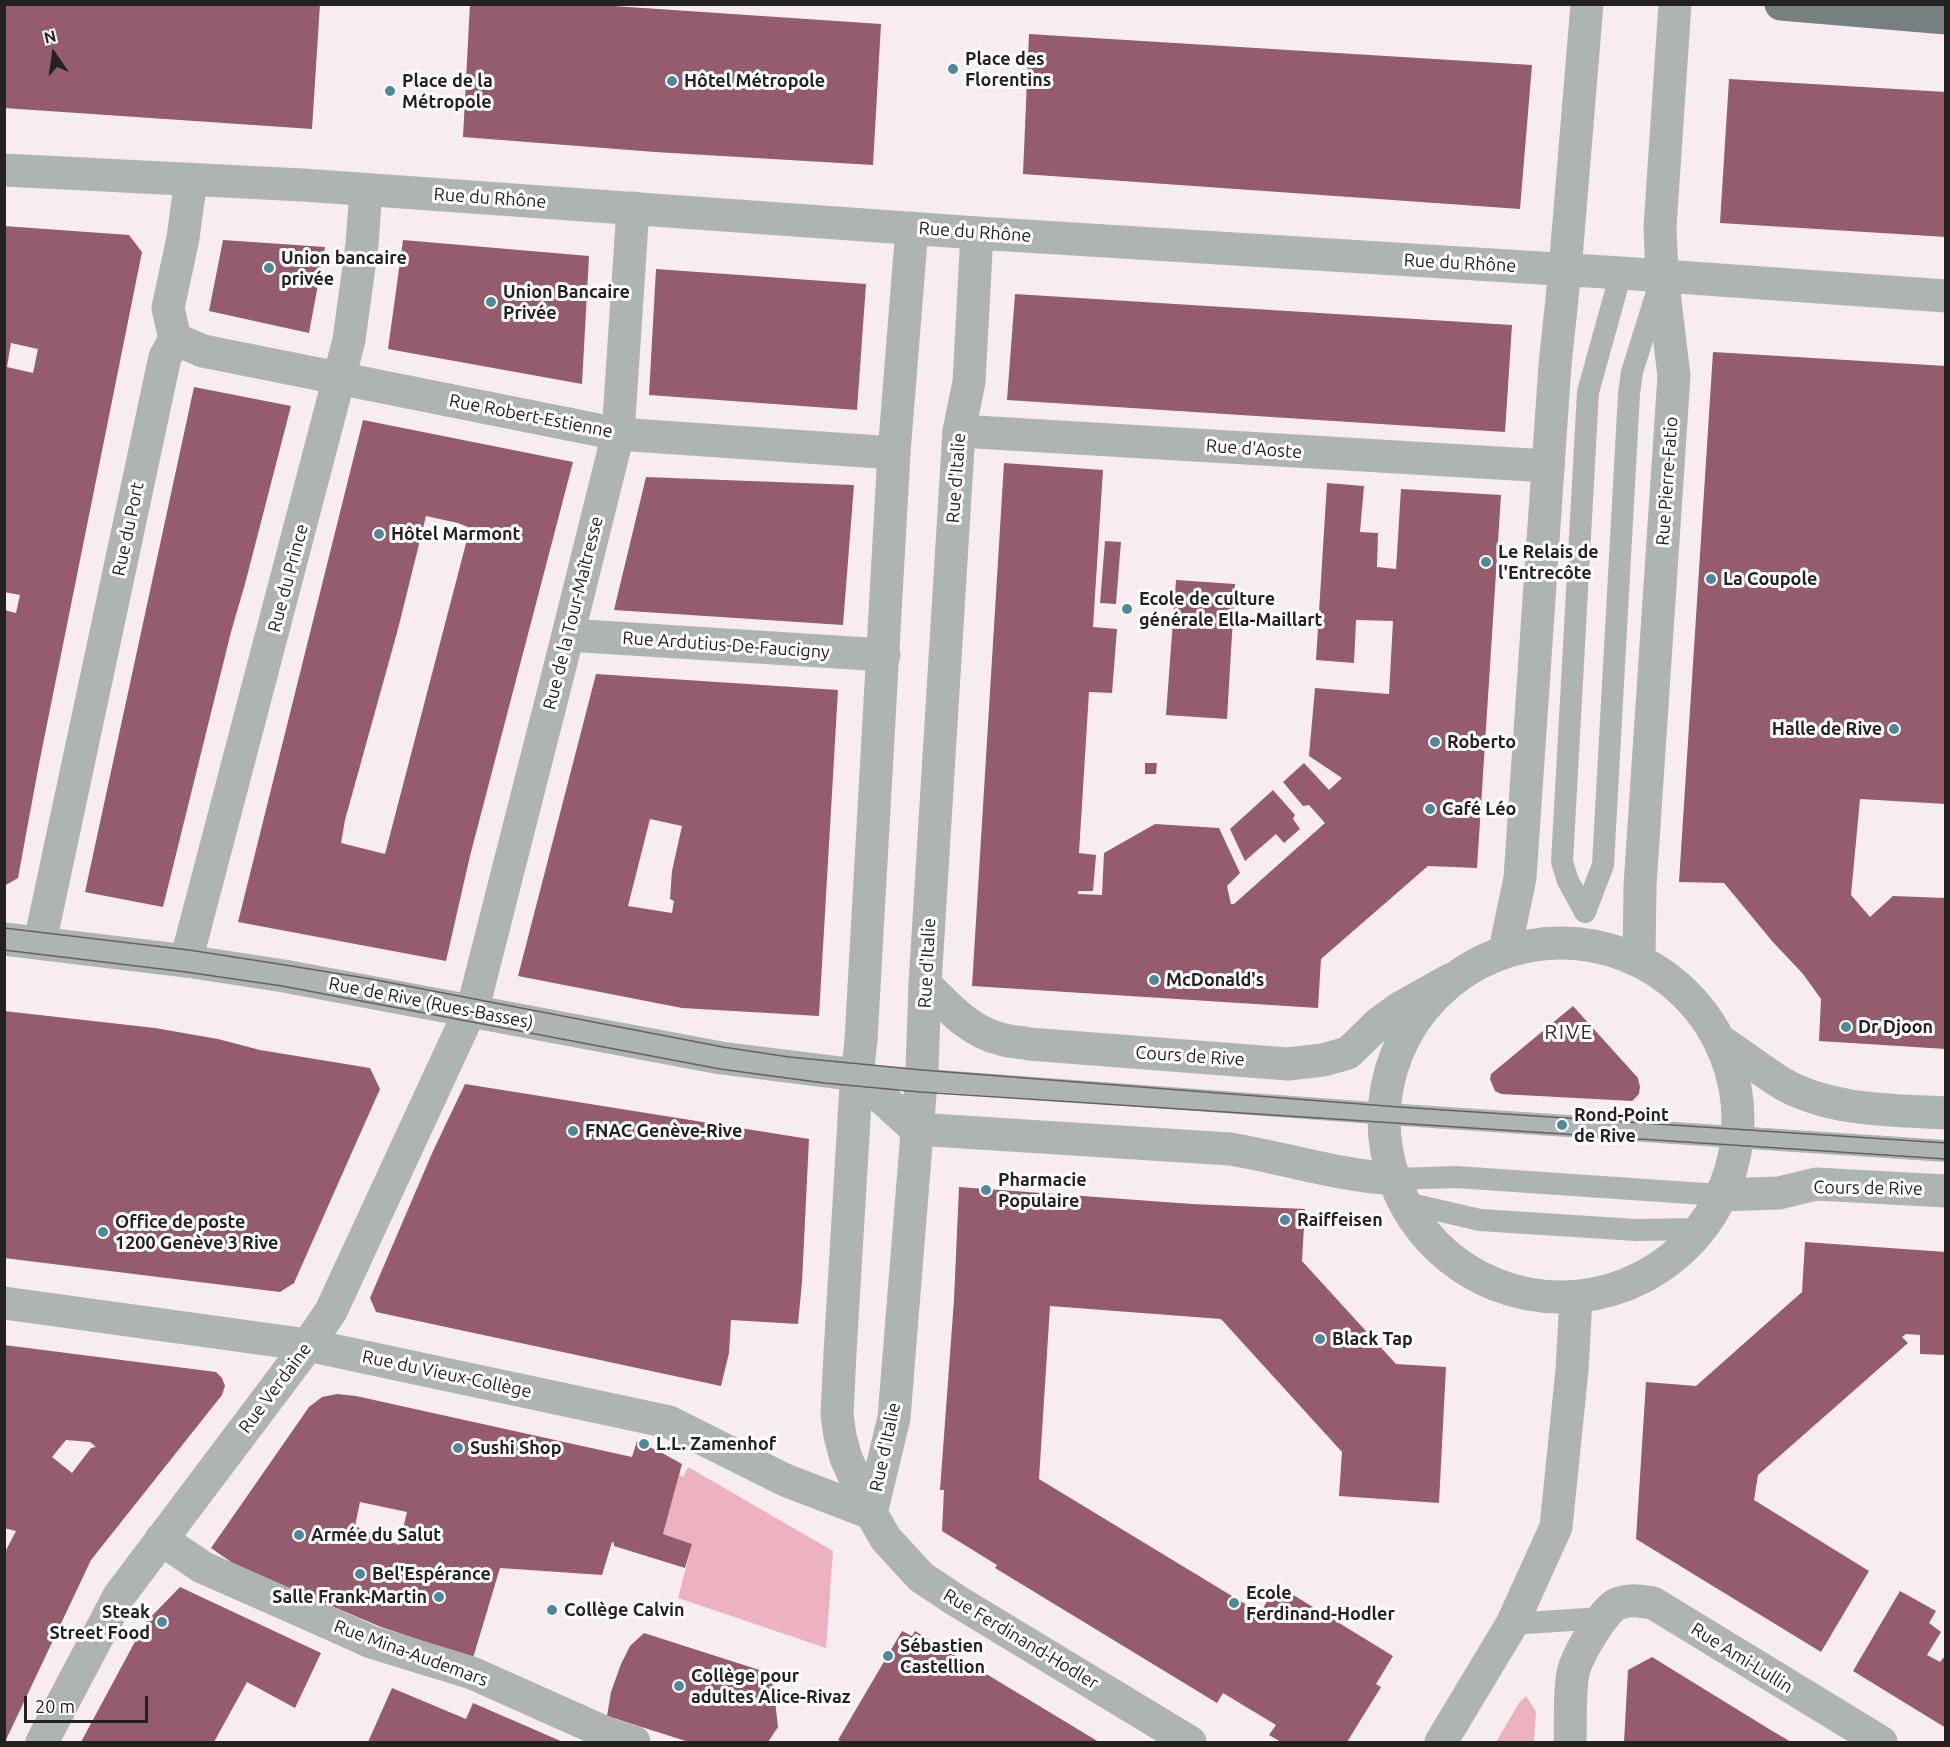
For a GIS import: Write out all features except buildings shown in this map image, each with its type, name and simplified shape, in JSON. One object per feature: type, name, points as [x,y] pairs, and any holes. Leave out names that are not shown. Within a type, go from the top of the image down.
[{"type":"main road","points":[[1782,4],[1946,18]]},
{"type":"street","points":[[1505,950],[1520,878],[1555,365],[1587,4]]},
{"type":"street","name":"Rue Pierre-Fatio","points":[[1639,958],[1640,886],[1674,376],[1662,276],[1660,227],[1675,4]]},
{"type":"street","name":"Rue du Rhône","points":[[4,170],[366,190],[977,233],[1621,273],[1946,296]]},
{"type":"street","points":[[175,339],[168,308],[183,238],[191,179]]},
{"type":"street","name":"Rue du Prince","points":[[186,961],[349,340],[362,244],[366,190]]},
{"type":"street","name":"Rue de la Tour-Maîtresse","points":[[471,1011],[618,434],[633,208]]},
{"type":"street","name":"Rue d'Italie","points":[[871,1513],[846,1458],[837,1414],[884,655],[894,453],[912,228]]},
{"type":"street","name":"Rue d'Italie","points":[[871,1513],[894,1418],[921,1081],[959,431],[969,382],[977,233]]},
{"type":"street","name":"Rue Robert-Estienne","points":[[175,339],[203,351],[618,434],[894,453]]},
{"type":"street","name":"Rue du Port","points":[[40,942],[165,357],[175,339]]},
{"type":"street","name":"Rue d'Aoste","points":[[959,431],[1548,466]]},
{"type":"street","name":"Rue Ardutius-De-Faucigny","points":[[568,635],[884,655]]},
{"type":"street","name":"Rue de Rive (Rues-Basses)","points":[[4,939],[186,961],[369,990],[721,1058],[857,1075]]},
{"type":"street","points":[[1544,941],[1581,941],[1605,946],[1639,958],[1677,987],[1711,1023],[1722,1042],[1732,1075],[1732,1136],[1728,1167],[1719,1195],[1700,1229],[1681,1255],[1654,1274],[1625,1288],[1576,1299],[1539,1298],[1516,1293],[1479,1279],[1453,1262],[1430,1241],[1414,1221],[1399,1191],[1387,1114],[1391,1076],[1406,1030],[1422,1007],[1450,980],[1480,961],[1505,950],[1544,941]]},
{"type":"street","name":"Cours de Rive","points":[[925,984],[952,1011],[974,1028],[1000,1039],[1029,1044],[1288,1064],[1323,1060],[1348,1053],[1379,1023],[1400,1008],[1450,980]]},
{"type":"street","name":"Rue Verdaine","points":[[42,1743],[119,1596],[308,1345],[331,1311],[471,1011]]},
{"type":"street","points":[[1722,1042],[1785,1084],[1828,1101],[1859,1108],[1946,1113]]},
{"type":"street","points":[[857,1075],[916,1129],[1230,1149],[1364,1177],[1399,1191]]},
{"type":"street","name":"Cours de Rive","points":[[1719,1195],[1779,1193],[1816,1184],[1946,1191]]},
{"type":"street","points":[[1441,1743],[1512,1624],[1556,1527],[1572,1370],[1576,1299]]},
{"type":"street","name":"Rue du Vieux-Collège","points":[[4,1303],[308,1345],[669,1422],[785,1480],[871,1513]]},
{"type":"street","name":"Rue Ferdinand-Hodler","points":[[871,1513],[886,1539],[903,1560],[937,1589],[1190,1743]]},
{"type":"street","name":"Rue Mina-Audemars","points":[[161,1539],[202,1567],[349,1632],[472,1673],[633,1743]]},
{"type":"street","name":"Rue Ami-Lullin","points":[[1601,1618],[1614,1605],[1632,1600],[1653,1603],[1881,1743]]},
{"type":"street","points":[[1570,1743],[1573,1672],[1601,1618]]},
{"type":"lane","points":[[1621,273],[1588,392],[1562,862],[1568,881],[1585,912],[1603,865],[1629,394],[1632,372],[1662,276]]},
{"type":"lane","points":[[857,1075],[1387,1114],[1946,1151]]},
{"type":"lane","points":[[1399,1191],[1456,1178],[1719,1195]]},
{"type":"lane","points":[[1399,1191],[1480,1220],[1636,1230],[1700,1229]]},
{"type":"lane","points":[[1512,1624],[1601,1618]]},
{"type":"shaded area","points":[[688,1467],[833,1551],[826,1648],[678,1598],[692,1544],[663,1534],[679,1475],[683,1477]]},
{"type":"shaded area","points":[[1526,1696],[1536,1712],[1534,1742],[1496,1742],[1519,1703]]},
{"type":"tram line","points":[[4,928],[189,950],[371,979],[723,1047],[789,1057],[922,1070],[1399,1107],[1946,1143]]},
{"type":"tram line","points":[[4,950],[282,986],[720,1069],[824,1083],[920,1092],[1946,1159]]},
{"type":"place","name":"Place des Florentins","points":[[953,69]]},
{"type":"place","name":"Hôtel Métropole","points":[[672,81]]},
{"type":"place","name":"Place de la Métropole","points":[[390,91]]},
{"type":"place","name":"Union bancaire privée","points":[[269,268]]},
{"type":"place","name":"Union Bancaire Privée","points":[[491,302]]},
{"type":"place","name":"Hôtel Marmont","points":[[379,534]]},
{"type":"place","name":"Le Relais de l'Entrecôte","points":[[1486,562]]},
{"type":"place","name":"La Coupole","points":[[1711,579]]},
{"type":"place","name":"Ecole de culture générale Ella-Maillart","points":[[1127,609]]},
{"type":"place","name":"Halle de Rive","points":[[1894,729]]},
{"type":"place","name":"Roberto","points":[[1435,742]]},
{"type":"place","name":"Café Léo","points":[[1430,809]]},
{"type":"place","name":"McDonald's","points":[[1154,980]]},
{"type":"place","name":"Dr Djoon","points":[[1846,1027]]},
{"type":"place","name":"Rond-Point de Rive","points":[[1562,1125]]},
{"type":"place","name":"FNAC Genève-Rive","points":[[573,1131]]},
{"type":"place","name":"Pharmacie Populaire","points":[[986,1190]]},
{"type":"place","name":"Raiffeisen","points":[[1285,1220]]},
{"type":"place","name":"Office de poste 1200 Genève 3 Rive","points":[[103,1232]]},
{"type":"place","name":"Black Tap","points":[[1320,1339]]},
{"type":"place","name":"L.L. Zamenhof","points":[[644,1444]]},
{"type":"place","name":"Sushi Shop","points":[[458,1448]]},
{"type":"place","name":"Armée du Salut","points":[[299,1535]]},
{"type":"place","name":"Bel'Espérance","points":[[360,1574]]},
{"type":"place","name":"Salle Frank-Martin","points":[[439,1597]]},
{"type":"place","name":"Ecole Ferdinand-Hodler","points":[[1234,1603]]},
{"type":"place","name":"Collège Calvin","points":[[552,1610]]},
{"type":"place","name":"Steak Street Food","points":[[162,1622]]},
{"type":"place","name":"Sébastien Castellion","points":[[888,1656]]},
{"type":"place","name":"Collège pour adultes Alice-Rivaz","points":[[679,1686]]},
{"type":"district","name":"RIVE","points":[[1569,1032]]}]
